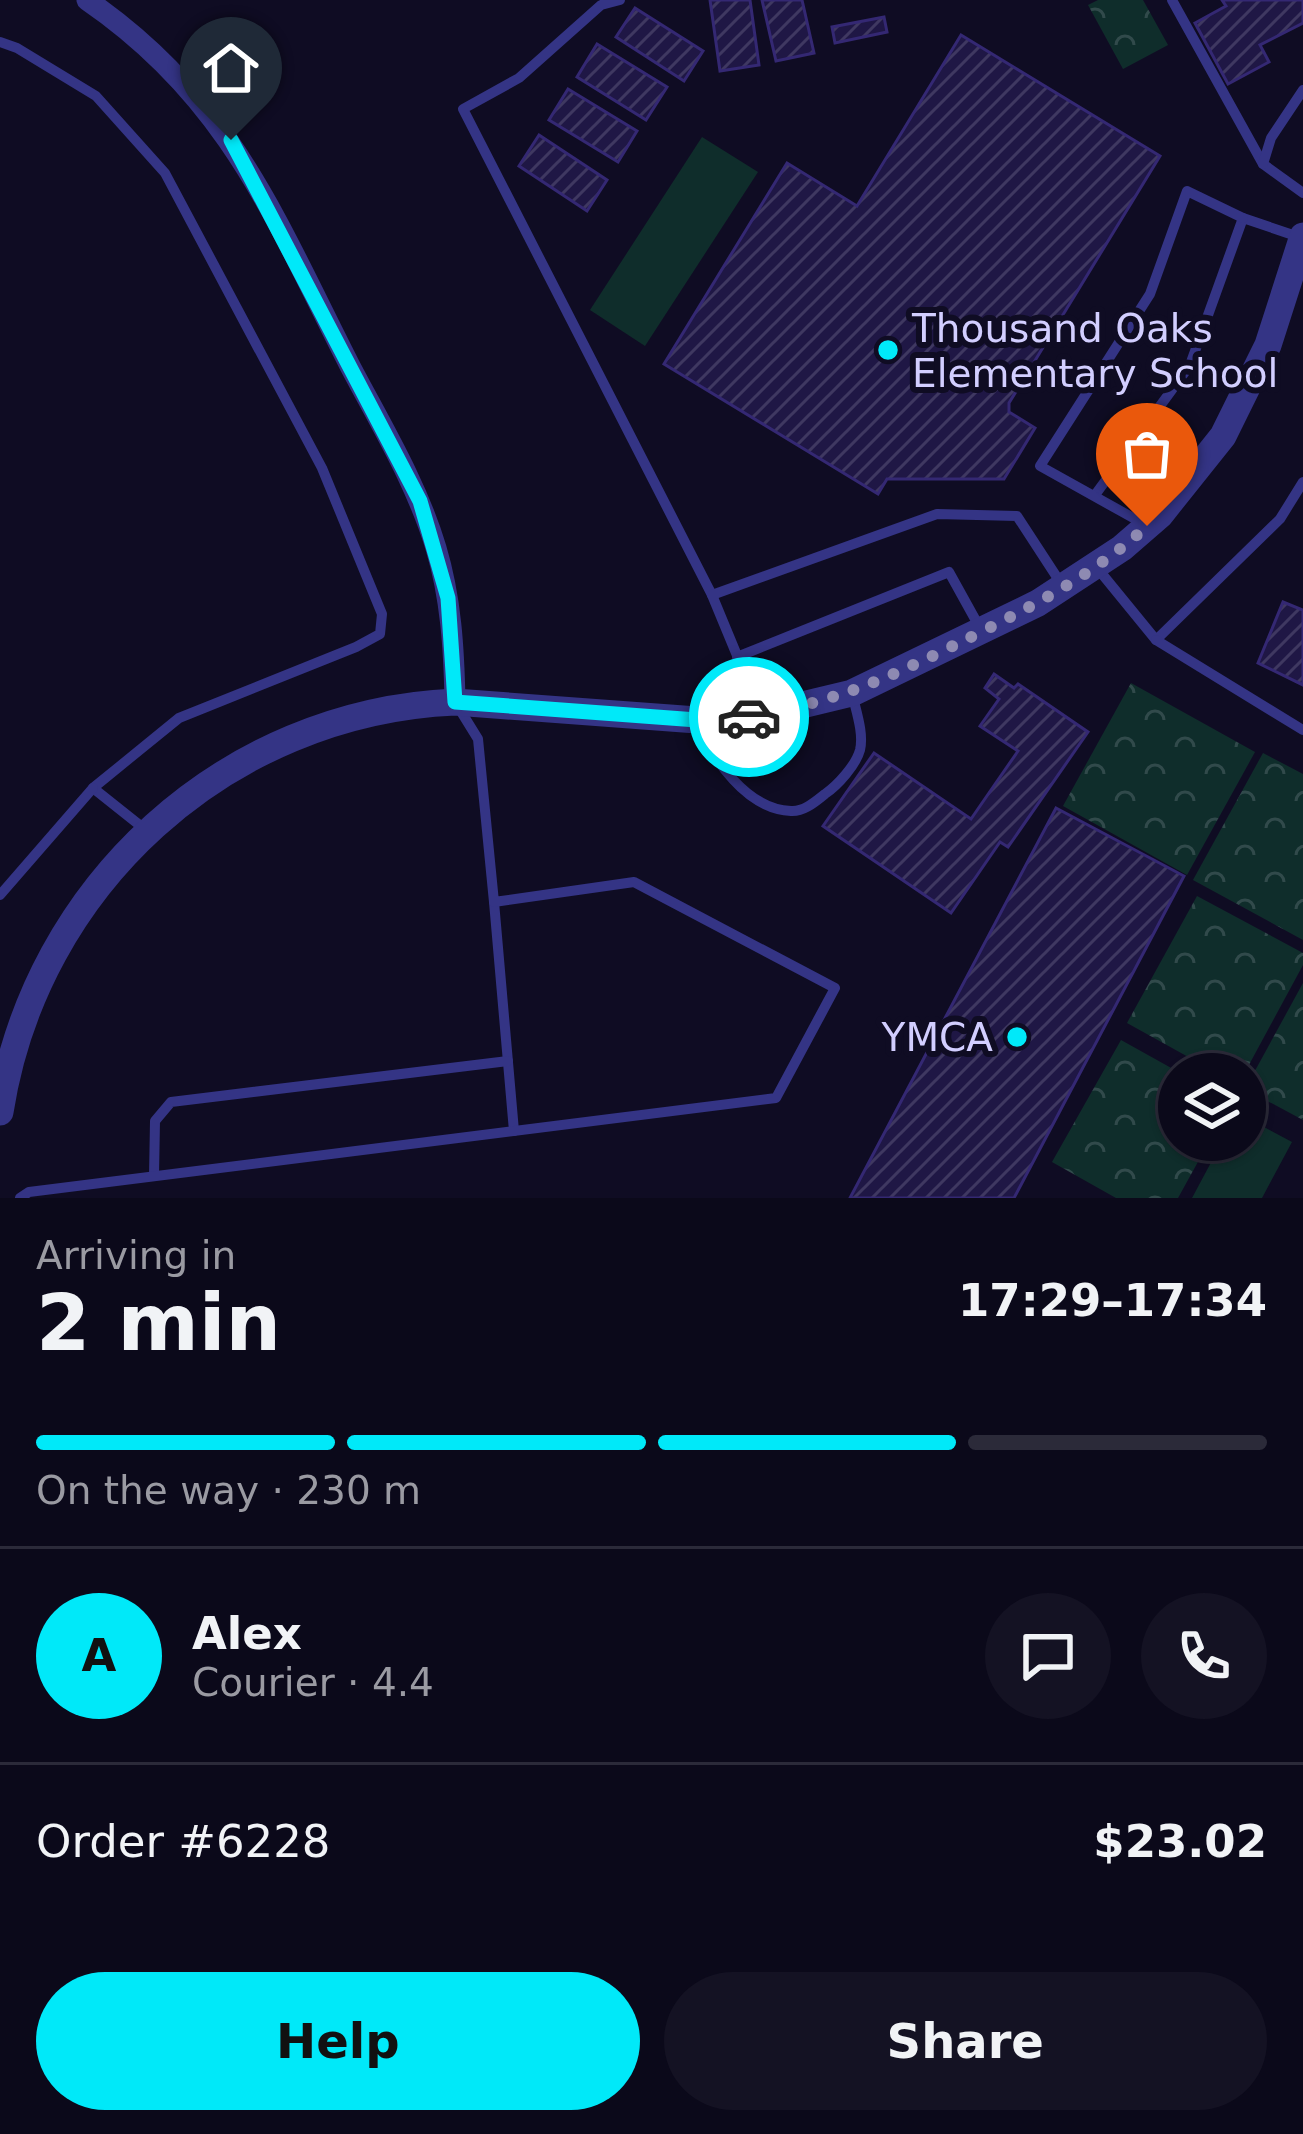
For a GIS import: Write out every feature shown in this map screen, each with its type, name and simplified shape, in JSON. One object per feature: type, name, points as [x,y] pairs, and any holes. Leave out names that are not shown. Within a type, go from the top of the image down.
[{"type":"street","points":[[87,0],[130,30],[190,88],[231,140],[256,183],[420,501],[448,598],[455,702]]},
{"type":"street","points":[[0,1112],[18,1034],[58,942],[106,874],[191,793],[278,742],[374,711],[455,702],[697,720],[761,715],[852,694],[982,631],[1096,567],[1147,526],[1193,477],[1247,393],[1303,237]]},
{"type":"lane","points":[[620,0],[601,4],[519,78],[463,109],[712,595],[761,715]]},
{"type":"lane","points":[[1172,0],[1263,164],[1303,193]]},
{"type":"lane","points":[[0,42],[96,96],[165,172],[322,468],[382,614],[380,634],[356,647],[179,718],[93,788],[0,895]]},
{"type":"lane","points":[[1263,164],[1271,138],[1303,90]]},
{"type":"lane","points":[[1147,526],[1040,466],[1150,294],[1187,191],[1243,218],[1303,237]]},
{"type":"lane","points":[[1095,495],[1190,365],[1243,218]]},
{"type":"lane","points":[[1156,640],[1280,519],[1303,482]]},
{"type":"lane","points":[[712,595],[937,514],[1017,516],[1064,588]]},
{"type":"lane","points":[[1096,567],[1156,640],[1303,730]]},
{"type":"lane","points":[[737,657],[950,572],[982,631]]},
{"type":"lane","points":[[697,720],[721,769],[762,800],[791,811],[808,807],[833,788],[859,754],[861,737],[852,694]]},
{"type":"lane","points":[[455,702],[478,739],[514,1131]]},
{"type":"lane","points":[[93,788],[147,831]]},
{"type":"lane","points":[[20,1198],[29,1192],[776,1098],[835,988],[634,882],[494,902]]},
{"type":"lane","points":[[154,1176],[155,1121],[171,1102],[508,1060]]},
{"type":"green space","points":[[1098,0],[1143,0],[1168,45],[1123,69],[1088,5]]},
{"type":"green space","points":[[702,137],[758,172],[645,346],[590,310]]},
{"type":"green space","points":[[1131,683],[1255,752],[1187,875],[1063,806]]},
{"type":"green space","points":[[1263,753],[1303,774],[1303,940],[1193,880]]},
{"type":"green space","points":[[1197,896],[1303,953],[1303,965],[1255,1053],[1181,1053],[1127,1023]]},
{"type":"green space","points":[[1303,983],[1303,1120],[1266,1100],[1265,1053]]},
{"type":"green space","points":[[1121,1040],[1158,1061],[1158,1161],[1198,1161],[1178,1198],[1116,1198],[1052,1162]]},
{"type":"green space","points":[[1266,1128],[1292,1142],[1262,1198],[1192,1198],[1212,1161],[1266,1161]]},
{"type":"building","points":[[710,0],[750,0],[759,65],[720,71]]},
{"type":"building","points":[[762,0],[802,0],[814,53],[776,61]]},
{"type":"building","points":[[1222,0],[1303,0],[1303,23],[1260,45],[1269,62],[1228,84],[1195,23],[1226,6]]},
{"type":"building","points":[[635,8],[703,51],[684,81],[616,37]]},
{"type":"building","points":[[884,17],[887,32],[835,43],[832,27]]},
{"type":"building","points":[[961,35],[1160,156],[1009,403],[1009,412],[1035,428],[1004,479],[887,479],[878,494],[664,364],[787,163],[857,206]]},
{"type":"building","points":[[597,44],[667,87],[646,120],[577,77]]},
{"type":"building","points":[[568,89],[637,131],[618,162],[549,120]]},
{"type":"building","points":[[539,135],[607,180],[587,211],[519,166]]},
{"type":"building","points":[[1283,602],[1303,610],[1303,685],[1258,663]]},
{"type":"building","points":[[994,674],[1014,688],[1018,684],[1088,732],[1008,847],[1000,842],[951,913],[823,826],[874,753],[971,819],[1018,751],[980,726],[999,699],[985,688]]},
{"type":"building","name":"YMCA","points":[[1056,808],[1184,876],[1014,1198],[850,1198]]},
{"type":"way so far","points":[[749,717],[852,694],[890,678],[1082,578],[1147,526]]},
{"type":"place","name":"Thousand Oaks Elementary School","points":[[888,350]]},
{"type":"place","name":"YMCA","points":[[1017,1037]]},
{"type":"route","points":[[231,140],[420,501],[448,598],[455,702],[697,720],[749,717]]}]
